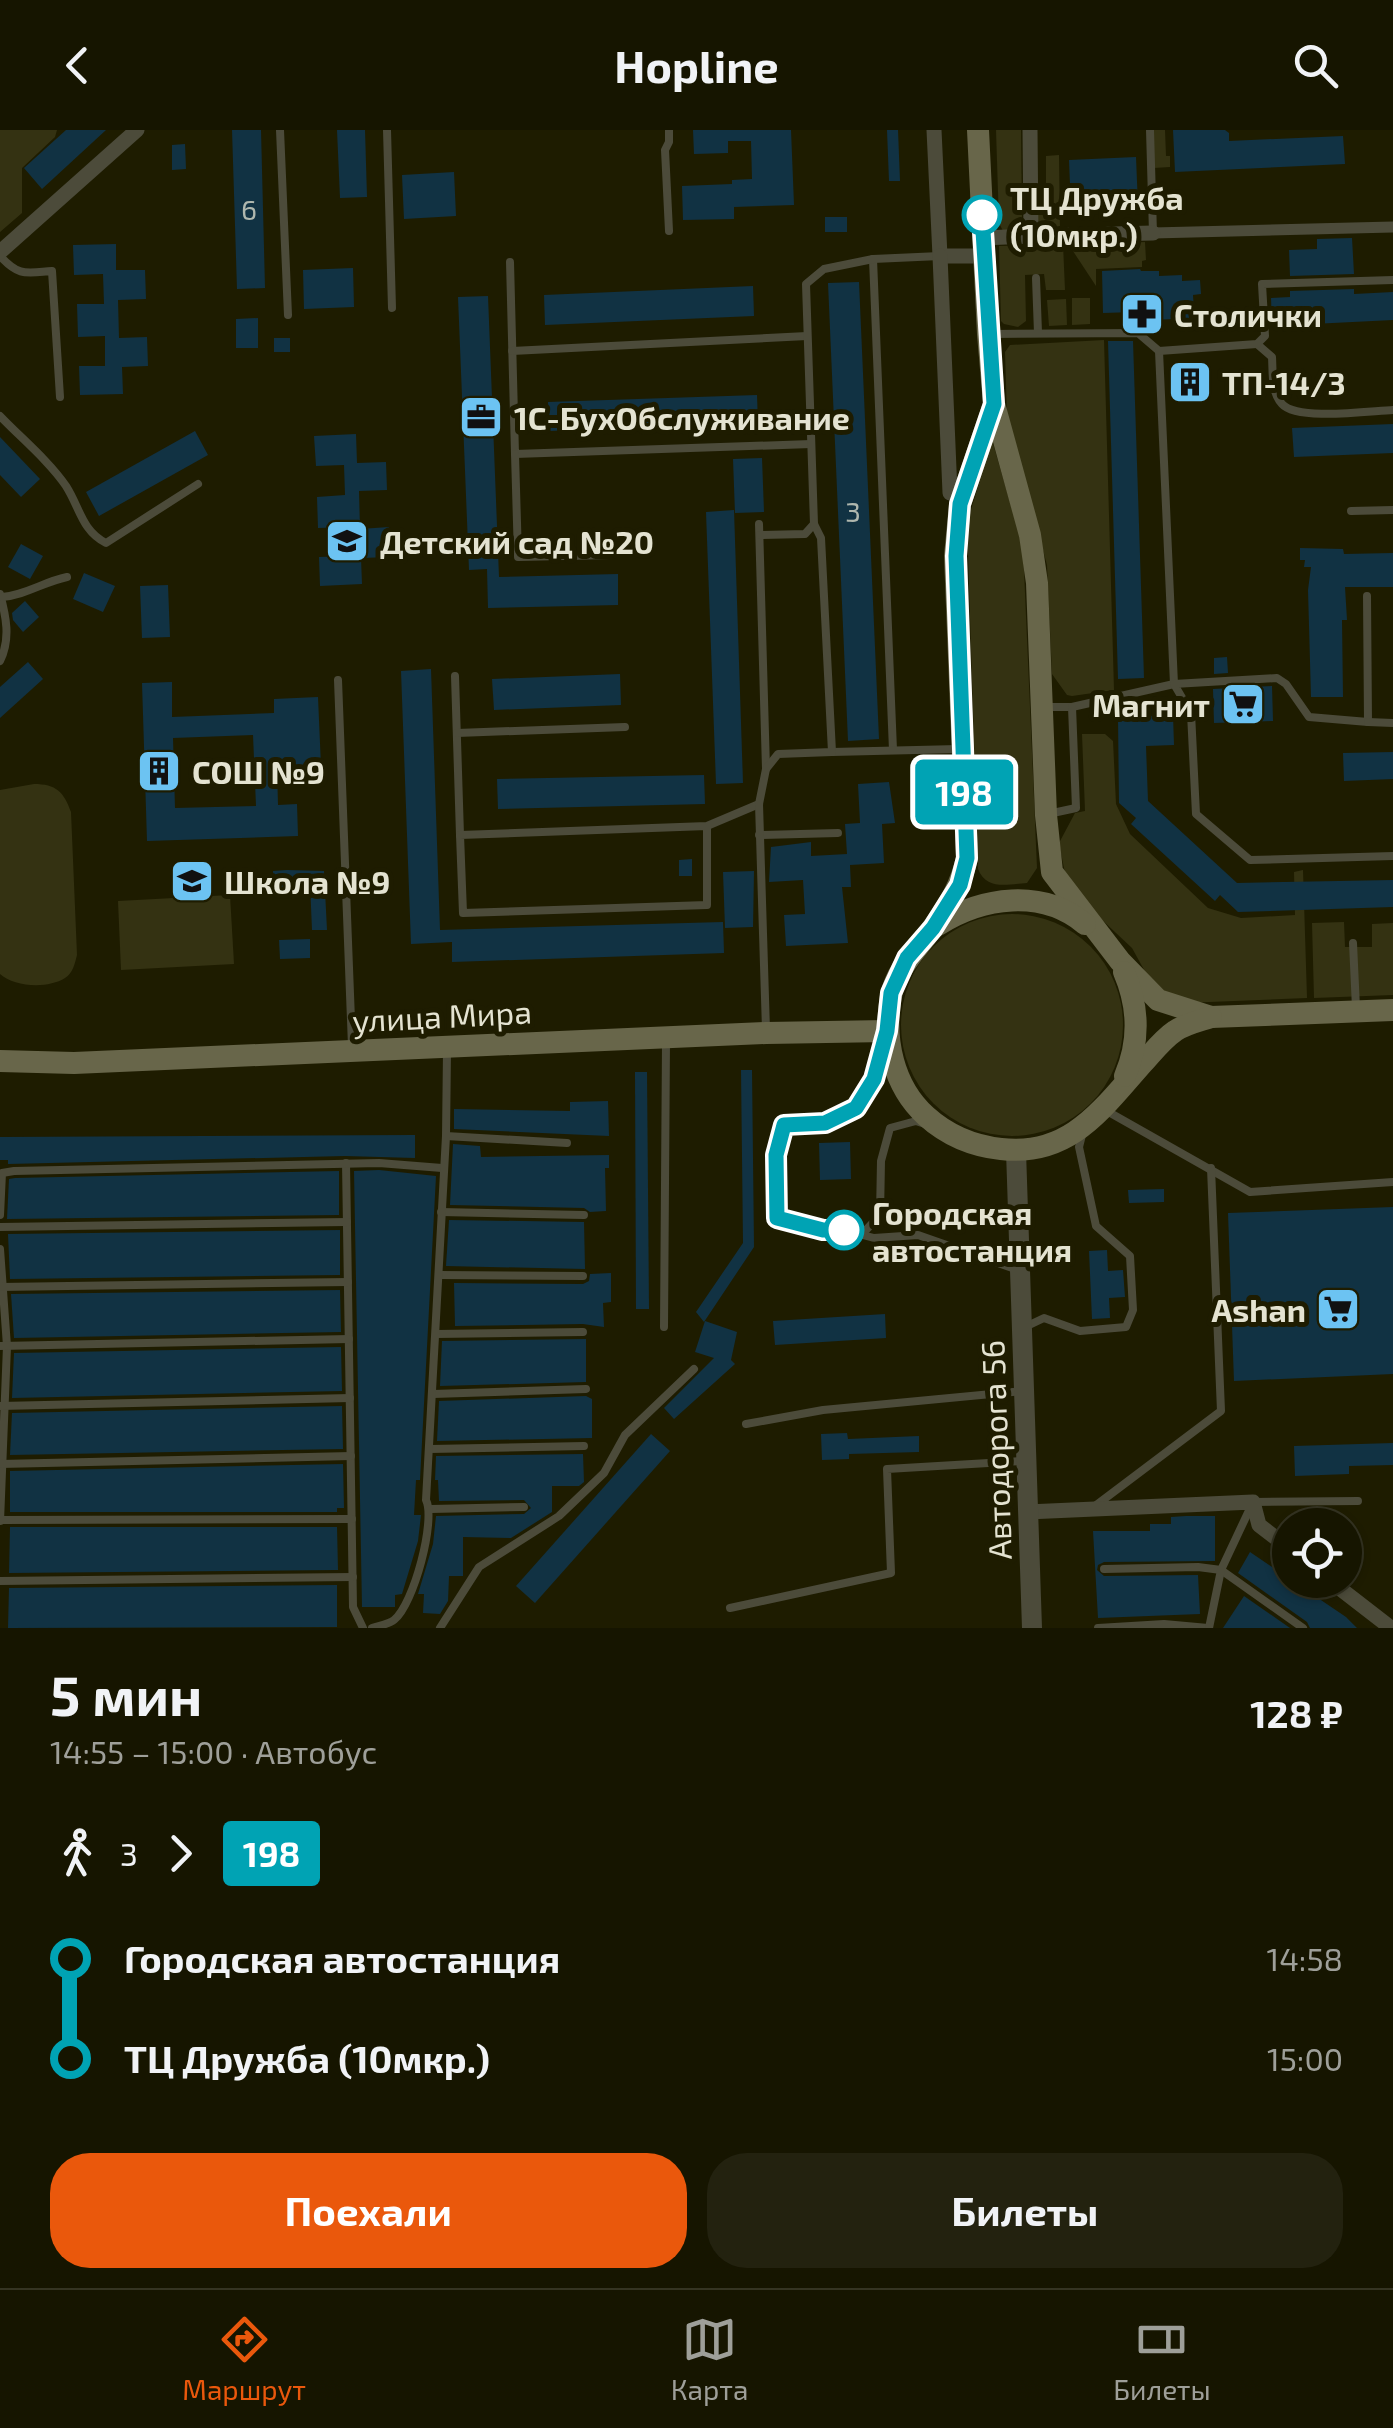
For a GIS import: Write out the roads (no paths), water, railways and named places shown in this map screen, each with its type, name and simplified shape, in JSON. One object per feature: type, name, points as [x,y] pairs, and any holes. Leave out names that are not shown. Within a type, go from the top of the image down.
[{"type":"main road","points":[[978,130],[994,404],[1030,535],[1036,583],[1052,872],[1120,961],[1158,1000],[1210,1016],[1393,1010]]},
{"type":"main road","points":[[994,404],[960,504],[956,556],[967,858],[960,885],[933,928],[907,958],[891,993],[887,1031],[892,1062],[905,1090],[924,1114],[948,1132],[980,1146],[1016,1150],[1052,1144],[1084,1128],[1176,1030],[1210,1016]]},
{"type":"main road","points":[[933,928],[959,912],[989,902],[1020,900],[1065,912],[1104,939]]},
{"type":"main road","points":[[1120,961],[1133,992],[1137,1025],[1133,1058],[1120,1088]]},
{"type":"main road","name":"улица Мира","points":[[0,1061],[74,1063],[887,1031]]},
{"type":"street","points":[[0,254],[137,130]]},
{"type":"street","points":[[934,130],[950,493]]},
{"type":"street","points":[[1030,130],[1031,236]]},
{"type":"street","points":[[940,256],[1031,236],[1393,227]]},
{"type":"street","points":[[1016,1150],[1018,1270]]},
{"type":"street","name":"Автодорога 56","points":[[1018,1270],[1032,1628]]},
{"type":"street","points":[[1028,1512],[1253,1502],[1260,1525],[1272,1535]]},
{"type":"street","points":[[1352,1598],[1390,1628]]},
{"type":"lane","points":[[280,130],[288,315]]},
{"type":"lane","points":[[387,130],[392,308]]},
{"type":"lane","points":[[668,231],[665,150],[670,142],[669,130]]},
{"type":"lane","points":[[1150,130],[1153,233]]},
{"type":"lane","points":[[0,254],[12,269],[22,274],[52,272],[60,397]]},
{"type":"lane","points":[[832,752],[821,538],[814,524],[806,284],[824,268],[874,259],[940,256]]},
{"type":"lane","points":[[874,259],[894,750]]},
{"type":"lane","points":[[510,262],[518,556],[610,556]]},
{"type":"lane","points":[[1036,278],[1038,333]]},
{"type":"lane","points":[[988,334],[1138,333],[1160,350],[1257,344],[1265,336],[1262,284],[1393,280]]},
{"type":"lane","points":[[512,351],[807,336]]},
{"type":"lane","points":[[1257,344],[1272,357],[1275,391],[1283,406],[1298,414],[1393,410]]},
{"type":"lane","points":[[1160,350],[1174,684],[1192,712],[1196,814],[1250,860],[1393,856]]},
{"type":"lane","points":[[0,416],[65,485],[80,519],[95,538],[106,544],[198,484]]},
{"type":"lane","points":[[515,454],[812,444]]},
{"type":"lane","points":[[1351,511],[1393,510]]},
{"type":"lane","points":[[759,524],[766,770],[759,804],[759,835],[766,1033]]},
{"type":"lane","points":[[760,536],[805,534],[814,524]]},
{"type":"lane","points":[[0,660],[6,650],[8,626],[1,595],[23,595],[67,577]]},
{"type":"lane","points":[[1367,596],[1368,722]]},
{"type":"lane","points":[[455,676],[462,913],[707,905],[708,826]]},
{"type":"lane","points":[[1042,707],[1072,707],[1174,684],[1276,678],[1286,684],[1310,717],[1393,723]]},
{"type":"lane","points":[[338,680],[352,1051]]},
{"type":"lane","points":[[1046,814],[1076,808],[1072,707]]},
{"type":"lane","points":[[457,732],[625,727]]},
{"type":"lane","points":[[766,770],[778,754],[962,748]]},
{"type":"lane","points":[[460,836],[708,826],[759,804]]},
{"type":"lane","points":[[759,835],[838,833]]},
{"type":"lane","points":[[1354,943],[1356,1011]]},
{"type":"lane","points":[[887,1031],[874,1079],[856,1108],[825,1123],[784,1125],[776,1155],[777,1218],[823,1230],[866,1230],[880,1215],[880,1160],[890,1128],[916,1120],[948,1132]]},
{"type":"lane","points":[[664,1327],[666,1037]]},
{"type":"lane","points":[[372,1628],[393,1624],[409,1599],[422,1565],[430,1509],[426,1500],[446,1136],[447,1047]]},
{"type":"lane","points":[[1104,1110],[1250,1192],[1393,1182]]},
{"type":"lane","points":[[1020,1329],[1044,1318],[1080,1331],[1126,1328],[1133,1310],[1130,1256],[1096,1226],[1079,1147],[1084,1128]]},
{"type":"lane","points":[[446,1136],[567,1143]]},
{"type":"lane","points":[[0,1215],[2,1174],[14,1171],[346,1164],[442,1168]]},
{"type":"lane","points":[[346,1164],[353,1607],[362,1628]]},
{"type":"lane","points":[[1090,1509],[1220,1411],[1211,1168]]},
{"type":"lane","points":[[441,1212],[584,1214]]},
{"type":"lane","points":[[0,1228],[347,1222]]},
{"type":"lane","points":[[846,1230],[874,1238],[918,1235],[1018,1270]]},
{"type":"lane","points":[[0,1249],[0,1521],[352,1519]]},
{"type":"lane","points":[[438,1275],[583,1276]]},
{"type":"lane","points":[[1,1287],[348,1282]]},
{"type":"lane","points":[[436,1334],[584,1332]]},
{"type":"lane","points":[[3,1346],[349,1339]]},
{"type":"lane","points":[[440,1628],[480,1567],[559,1516],[604,1474],[625,1435],[694,1369]]},
{"type":"lane","points":[[433,1394],[586,1389]]},
{"type":"lane","points":[[746,1424],[823,1410],[1023,1391]]},
{"type":"lane","points":[[2,1406],[350,1398]]},
{"type":"lane","points":[[430,1448],[584,1446]]},
{"type":"lane","points":[[2,1464],[351,1456]]},
{"type":"lane","points":[[730,1608],[891,1574],[887,1469],[1026,1461]]},
{"type":"lane","points":[[1098,1628],[1164,1624],[1208,1628],[1221,1570],[1253,1502],[1358,1500]]},
{"type":"lane","points":[[430,1509],[524,1506]]},
{"type":"lane","points":[[1104,1569],[1221,1570],[1302,1628]]},
{"type":"lane","points":[[0,1581],[353,1577]]},
{"type":"place","name":"ТЦ Дружба (10мкр.)","points":[[982,215]]},
{"type":"place","name":"Столички","points":[[1142,314]]},
{"type":"place","name":"ТП-14/3","points":[[1190,382]]},
{"type":"place","name":"1С-БухОбслуживание","points":[[481,417]]},
{"type":"place","name":"Детский сад №20","points":[[347,541]]},
{"type":"place","name":"Магнит","points":[[1243,704]]},
{"type":"place","name":"СОШ №9","points":[[159,771]]},
{"type":"place","name":"Школа №9","points":[[192,881]]},
{"type":"place","name":"Городская автостанция","points":[[844,1230]]},
{"type":"place","name":"Ashan","points":[[1338,1309]]}]
